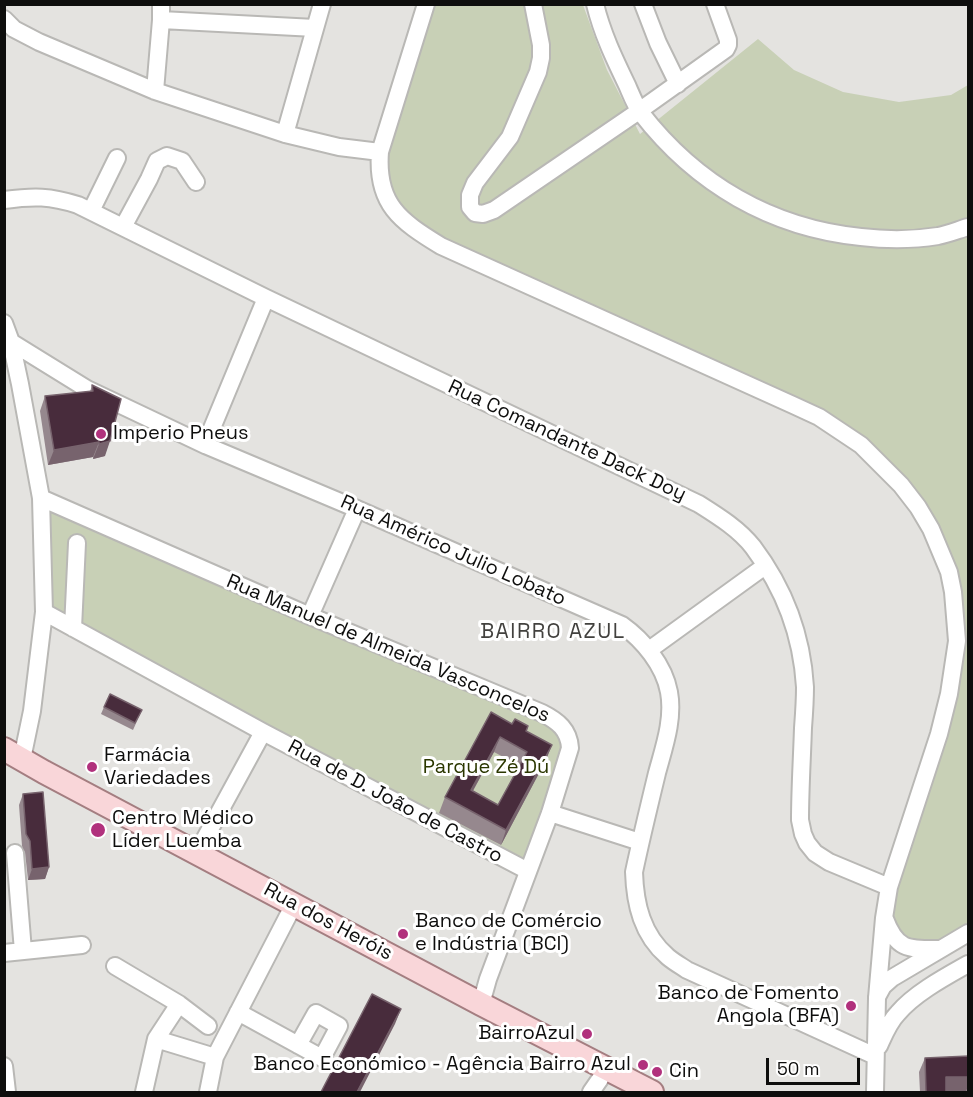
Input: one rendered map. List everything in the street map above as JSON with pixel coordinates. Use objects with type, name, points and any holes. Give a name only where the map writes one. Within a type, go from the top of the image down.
[{"type":"main road","name":"Rua dos Heróis","points":[[10,756],[652,1092]]},
{"type":"main road","name":"Rua dos Heróis","points":[[10,756],[290,912],[524,1036],[596,1085],[627,1092]]},
{"type":"street","points":[[285,134],[322,4]]},
{"type":"street","points":[[426,4],[381,152],[379,166],[380,180],[387,201],[401,217],[441,246],[819,417],[861,445],[901,485],[931,529],[949,572],[957,641],[949,694],[939,734],[889,887],[877,998],[875,1092]]},
{"type":"street","points":[[533,4],[541,45],[538,72],[510,137],[474,183],[470,195],[471,207],[475,213],[483,214],[494,210],[726,49],[728,40],[715,4]]},
{"type":"street","points":[[595,4],[601,28],[639,111],[678,155],[727,192],[761,212],[797,225],[841,235],[887,240],[938,236],[969,227]]},
{"type":"street","points":[[643,4],[658,43],[678,84]]},
{"type":"street","points":[[155,91],[161,12],[315,28]]},
{"type":"street","points":[[4,19],[14,29],[39,42],[155,91],[285,134],[339,147],[381,152]]},
{"type":"street","points":[[123,227],[157,161],[167,156],[182,161],[196,182]]},
{"type":"street","points":[[91,211],[117,158]]},
{"type":"street","name":"Rua Comandante Dack Doy","points":[[4,200],[48,197],[78,205],[266,298],[699,504],[720,517],[752,546],[777,584],[787,604],[799,642],[805,689],[800,820],[807,843],[815,853],[829,862],[889,887]]},
{"type":"street","points":[[205,445],[266,298]]},
{"type":"street","points":[[4,323],[11,342],[20,384],[41,498],[44,612],[32,711],[10,756]]},
{"type":"street","name":"Rua Américo Julio Lobato","points":[[11,342],[97,394],[205,445],[622,625],[637,635],[659,666],[669,691],[671,718],[634,872],[635,894],[642,919],[652,939],[667,956],[687,970],[875,1056]]},
{"type":"street","points":[[20,384],[42,361]]},
{"type":"street","name":"Rua Manuel de Almeida Vasconcelos","points":[[41,498],[555,720],[566,733],[570,741],[570,748],[550,813],[488,979],[481,1004]]},
{"type":"street","points":[[310,616],[357,509]]},
{"type":"street","points":[[73,628],[77,543]]},
{"type":"street","points":[[649,650],[765,566]]},
{"type":"street","name":"Rua de D. João de Castro","points":[[44,612],[263,732],[528,871]]},
{"type":"street","points":[[197,852],[263,732]]},
{"type":"street","points":[[550,813],[640,842]]},
{"type":"street","points":[[15,853],[23,951]]},
{"type":"street","points":[[208,1092],[215,1057],[290,912]]},
{"type":"street","points":[[884,918],[893,936],[901,945],[917,949],[942,949]]},
{"type":"street","points":[[877,998],[883,986],[892,978],[969,933]]},
{"type":"street","points":[[4,953],[82,945]]},
{"type":"street","points":[[922,960],[922,975],[927,980],[936,983]]},
{"type":"street","points":[[875,1056],[897,1013],[936,983],[969,964]]},
{"type":"street","points":[[115,966],[179,1004],[208,1026]]},
{"type":"street","points":[[144,1092],[156,1039],[179,1004]]},
{"type":"street","points":[[238,1012],[298,1045]]},
{"type":"street","points":[[156,1039],[215,1057]]},
{"type":"street","points":[[4,1066],[7,1092]]},
{"type":"green space","points":[[426,5],[583,5],[607,70],[640,134],[758,39],[794,70],[843,92],[899,102],[951,95],[968,85],[968,933],[912,948],[884,918],[957,644],[931,529],[861,445],[415,229],[380,180]]},
{"type":"green space","name":"Parque Zé Dú","points":[[41,498],[566,733],[528,871],[44,612]]},
{"type":"building","points":[[92,385],[121,399],[110,441],[54,450],[45,396],[93,391]]},
{"type":"building","points":[[110,694],[142,710],[135,723],[104,707]]},
{"type":"building","points":[[491,712],[512,724],[515,719],[528,726],[526,731],[552,745],[506,830],[445,797]],"holes":[[[500,737],[527,752],[498,805],[471,790]]]},
{"type":"building","points":[[43,792],[49,867],[32,869],[23,794]]},
{"type":"building","points":[[372,994],[401,1009],[357,1092],[321,1092]]},
{"type":"building","points":[[969,1056],[969,1077],[946,1077],[946,1092],[926,1092],[925,1058]]},
{"type":"place","name":"Imperio Pneus","points":[[101,434]]},
{"type":"place","name":"Farmácia Variedades","points":[[92,767]]},
{"type":"place","name":"Centro Médico Líder Luemba","points":[[98,830]]},
{"type":"place","name":"Banco de Comércio e Indústria (BCI)","points":[[403,934]]},
{"type":"place","name":"Banco de Fomento Angola (BFA)","points":[[851,1006]]},
{"type":"place","name":"BairroAzul","points":[[587,1034]]},
{"type":"place","name":"Banco Económico - Agência Bairro Azul","points":[[643,1065]]},
{"type":"place","name":"Cin","points":[[657,1072]]},
{"type":"district","name":"BAIRRO AZUL","points":[[553,632]]}]
